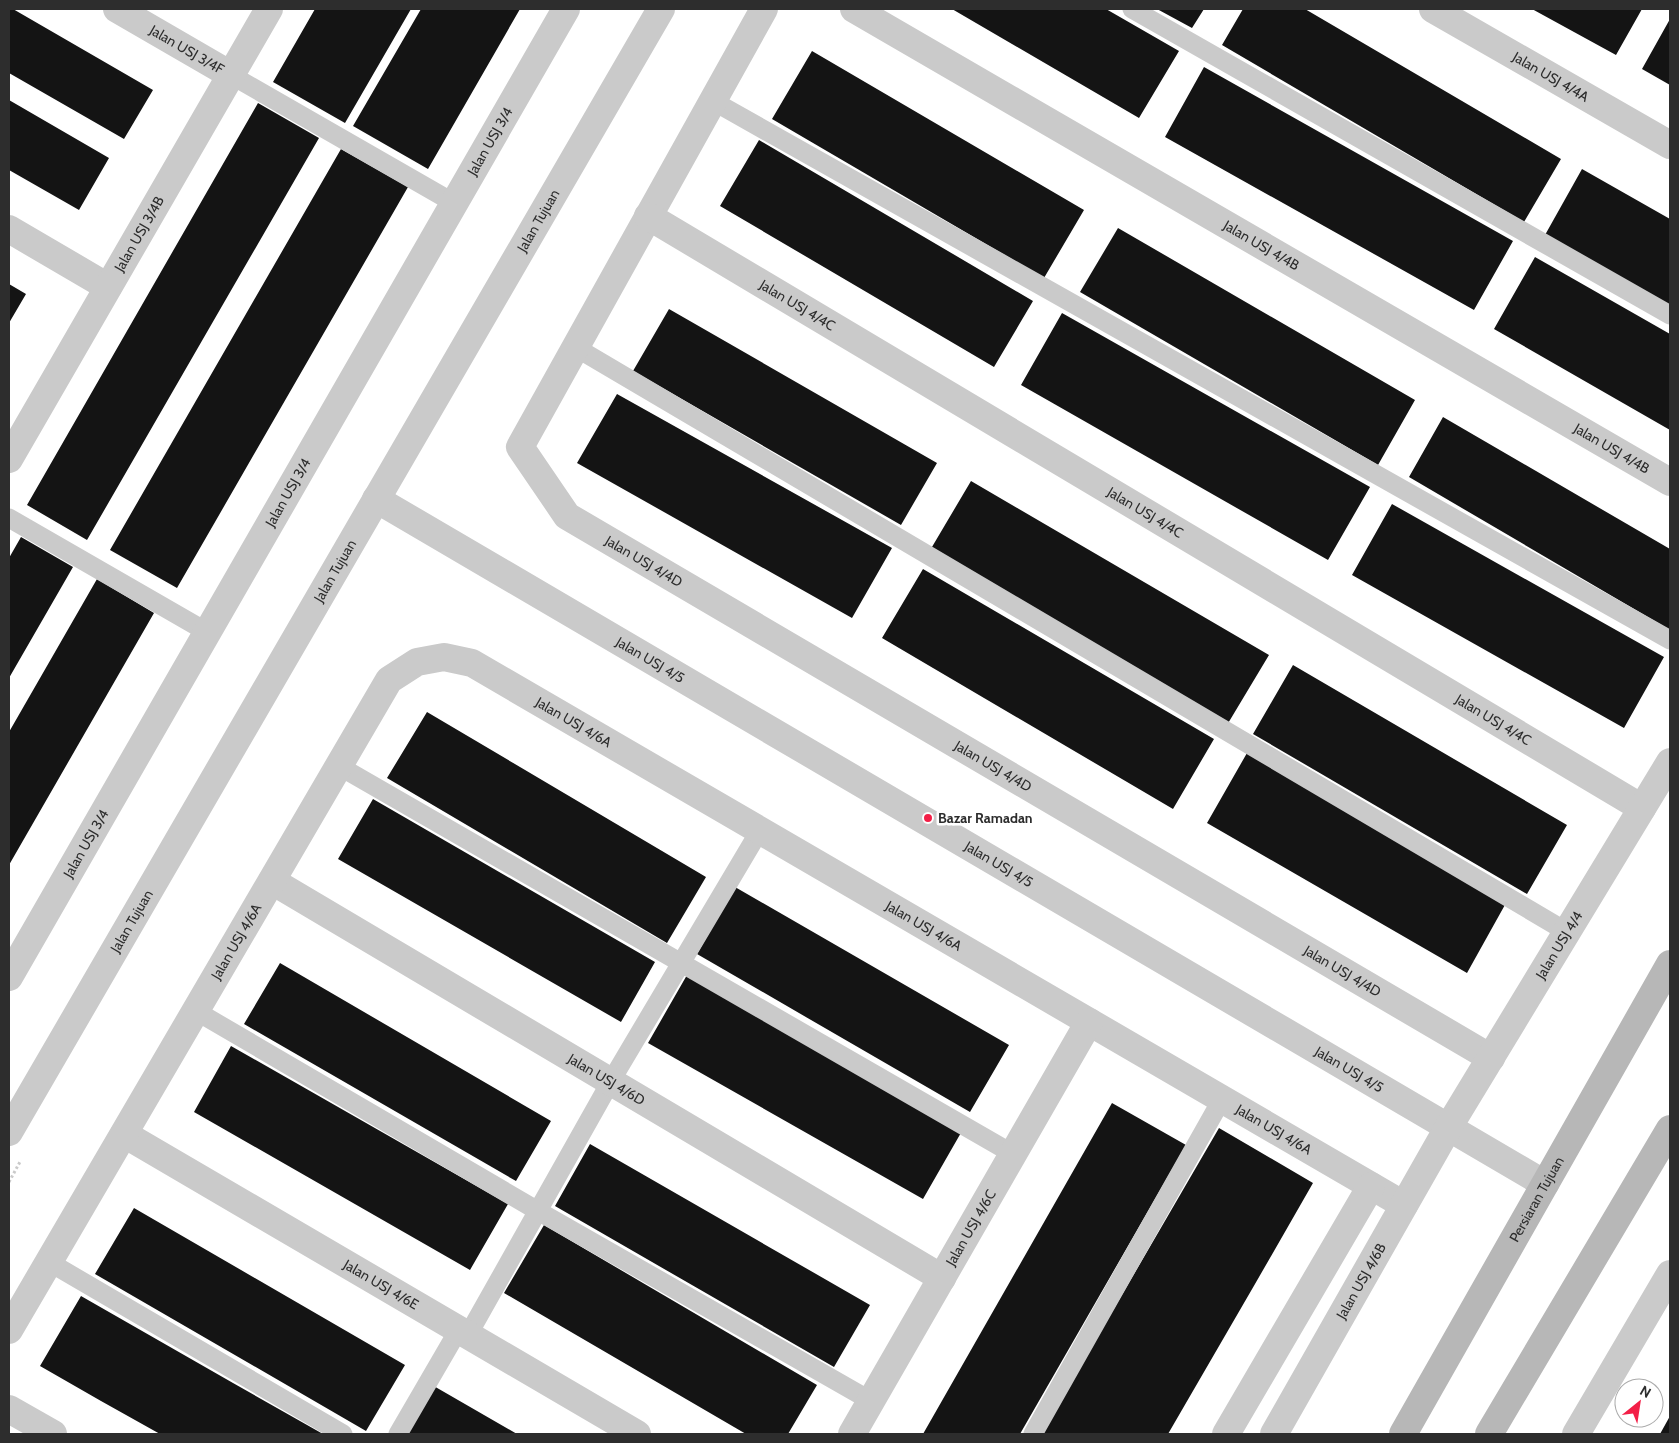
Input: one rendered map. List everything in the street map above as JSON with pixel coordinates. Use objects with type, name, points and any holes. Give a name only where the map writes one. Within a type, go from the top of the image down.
[{"type":"main road","name":"Persiaran Tujuan","points":[[1403,1434],[1670,964]]},
{"type":"main road","points":[[1489,1434],[1670,1129]]},
{"type":"street","name":"Jalan USJ 3/4F","points":[[117,9],[231,75]]},
{"type":"street","name":"Jalan USJ 3/4B","points":[[9,459],[269,9]]},
{"type":"street","name":"Jalan USJ 3/4","points":[[9,977],[566,9]]},
{"type":"street","name":"Jalan Tujuan","points":[[9,1132],[661,9]]},
{"type":"street","points":[[575,347],[764,9]]},
{"type":"street","name":"Jalan USJ 4/4B","points":[[854,9],[1670,482]]},
{"type":"street","name":"Jalan USJ 4/4A","points":[[1433,9],[1670,145]]},
{"type":"street","name":"Jalan USJ 4/4C","points":[[648,216],[1642,808]]},
{"type":"street","points":[[9,229],[108,287]]},
{"type":"street","name":"Jalan USJ 4/4D","points":[[575,347],[520,447],[567,516],[1491,1058]]},
{"type":"street","name":"Jalan USJ 4/5","points":[[376,499],[1545,1184]]},
{"type":"street","name":"Jalan USJ 4/6A","points":[[9,1330],[389,680],[417,662],[444,657],[472,663],[1404,1204]]},
{"type":"street","name":"Jalan USJ 4/4","points":[[1448,1128],[1670,762]]},
{"type":"street","name":"Jalan USJ 4/6D","points":[[272,881],[942,1278]]},
{"type":"street","name":"Jalan USJ 4/6C","points":[[852,1434],[1089,1022]]},
{"type":"street","name":"Jalan USJ 4/6B","points":[[1274,1434],[1448,1128]]},
{"type":"street","name":"Jalan USJ 4/6E","points":[[124,1134],[637,1434]]},
{"type":"street","points":[[1226,1434],[1371,1186]]},
{"type":"street","points":[[1576,1434],[1666,1291]]},
{"type":"street","points":[[9,1409],[53,1434]]},
{"type":"lane","points":[[1132,9],[1670,315]]},
{"type":"lane","points":[[231,75],[454,203]]},
{"type":"lane","points":[[713,101],[1670,640]]},
{"type":"lane","points":[[575,347],[1567,932]]},
{"type":"lane","points":[[9,518],[207,632]]},
{"type":"lane","points":[[340,766],[1013,1154]]},
{"type":"lane","points":[[398,1434],[538,1211],[611,1081],[760,830]]},
{"type":"lane","points":[[196,1011],[538,1211],[871,1401]]},
{"type":"lane","points":[[1033,1434],[1222,1099]]},
{"type":"lane","points":[[49,1262],[343,1434]]},
{"type":"building","points":[[9,9],[13,9],[153,90],[124,139],[9,73]]},
{"type":"building","points":[[315,9],[411,9],[345,123],[273,82]]},
{"type":"building","points":[[421,9],[520,9],[428,169],[353,126]]},
{"type":"building","points":[[952,9],[1106,9],[1179,51],[1139,118]]},
{"type":"building","points":[[1157,9],[1204,9],[1192,28]]},
{"type":"building","points":[[1243,9],[1305,9],[1561,159],[1524,222],[1222,45]]},
{"type":"building","points":[[1532,9],[1642,9],[1616,55]]},
{"type":"building","points":[[1670,19],[1670,85],[1642,69]]},
{"type":"building","points":[[812,51],[1084,210],[1044,278],[772,119]]},
{"type":"building","points":[[1204,67],[1513,241],[1474,310],[1165,137]]},
{"type":"building","points":[[9,100],[109,158],[79,210],[9,170]]},
{"type":"building","points":[[258,103],[319,138],[87,540],[27,505]]},
{"type":"building","points":[[759,140],[1033,301],[994,367],[720,206]]},
{"type":"building","points":[[341,149],[408,187],[177,588],[110,550]]},
{"type":"building","points":[[1582,169],[1670,219],[1670,306],[1545,235]]},
{"type":"building","points":[[1118,228],[1415,400],[1378,465],[1080,292]]},
{"type":"building","points":[[1535,257],[1670,334],[1670,430],[1494,329]]},
{"type":"building","points":[[9,284],[26,294],[9,323]]},
{"type":"building","points":[[669,309],[937,463],[901,525],[633,371]]},
{"type":"building","points":[[1062,313],[1370,487],[1328,560],[1021,385]]},
{"type":"building","points":[[617,394],[892,548],[852,618],[577,463]]},
{"type":"building","points":[[1443,417],[1670,549],[1670,630],[1409,477]]},
{"type":"building","points":[[971,481],[1269,655],[1227,725],[929,552]]},
{"type":"building","points":[[1392,504],[1664,657],[1624,728],[1352,575]]},
{"type":"building","points":[[21,537],[73,567],[9,678],[9,558]]},
{"type":"building","points":[[923,569],[1214,739],[1173,809],[882,638]]},
{"type":"building","points":[[97,579],[154,613],[9,865],[9,732]]},
{"type":"building","points":[[1293,665],[1567,825],[1527,894],[1253,734]]},
{"type":"building","points":[[427,712],[706,877],[667,943],[387,778]]},
{"type":"building","points":[[1247,753],[1506,903],[1467,973],[1207,823]]},
{"type":"building","points":[[373,799],[655,962],[621,1022],[338,859]]},
{"type":"building","points":[[735,887],[1009,1045],[970,1112],[697,954]]},
{"type":"building","points":[[280,963],[551,1121],[516,1181],[244,1024]]},
{"type":"building","points":[[687,975],[962,1131],[923,1199],[648,1043]]},
{"type":"building","points":[[231,1046],[508,1204],[470,1270],[194,1112]]},
{"type":"building","points":[[1112,1103],[1186,1145],[1020,1434],[923,1434]]},
{"type":"building","points":[[1219,1128],[1313,1183],[1168,1434],[1041,1434]]},
{"type":"building","points":[[590,1144],[870,1305],[834,1367],[555,1206]]},
{"type":"building","points":[[134,1208],[405,1365],[366,1431],[95,1274]]},
{"type":"building","points":[[544,1225],[817,1385],[788,1434],[746,1434],[504,1293]]},
{"type":"building","points":[[81,1296],[323,1434],[160,1434],[101,1401],[40,1366]]},
{"type":"building","points":[[432,1385],[517,1434],[403,1434]]},
{"type":"building","points":[[1670,1416],[1670,1434],[1660,1434]]},
{"type":"place","name":"Bazar Ramadan","points":[[928,818]]}]
